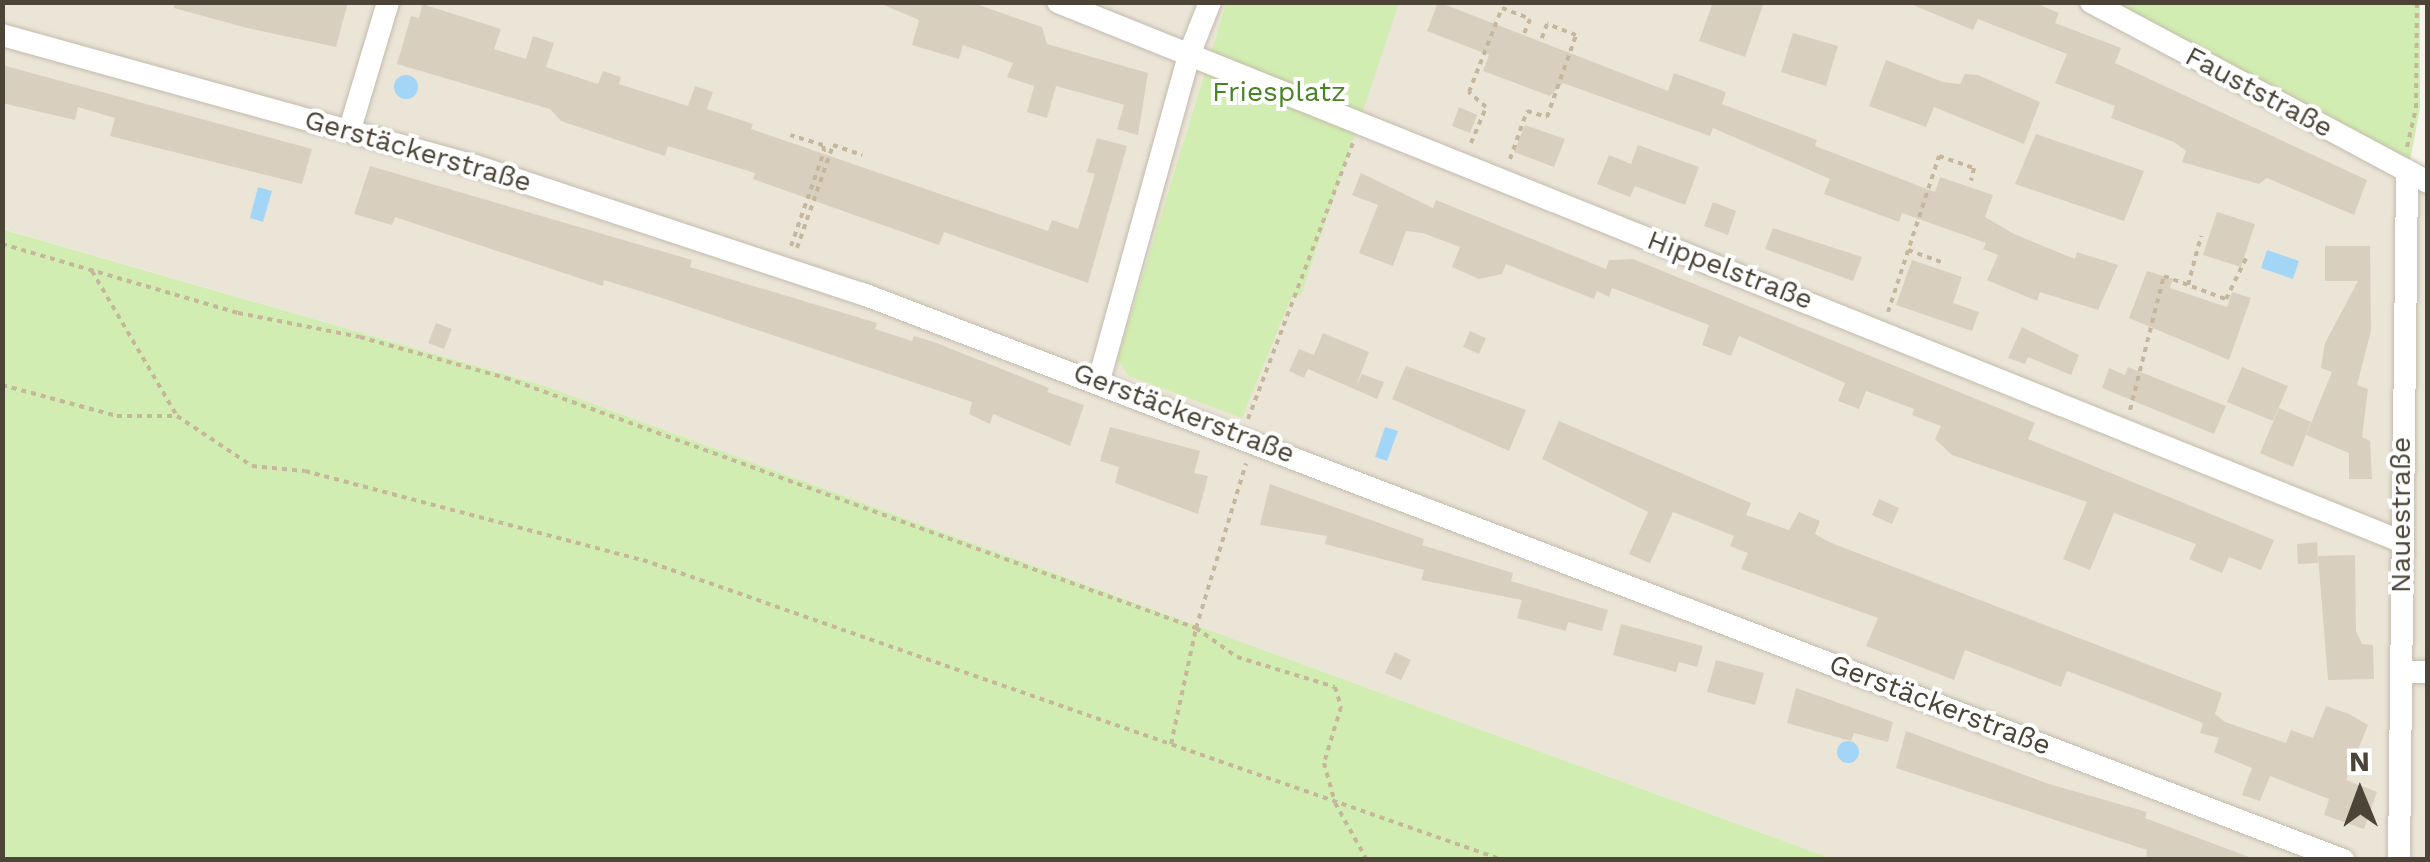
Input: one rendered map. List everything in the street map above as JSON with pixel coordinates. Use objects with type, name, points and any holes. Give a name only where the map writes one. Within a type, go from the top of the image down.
[{"type":"street","points":[[350,129],[388,2]]},
{"type":"street","name":"Hippelstraße","points":[[1058,2],[1882,329],[2400,542]]},
{"type":"street","points":[[1099,380],[1189,55],[1210,2]]},
{"type":"street","name":"Fauststraße","points":[[2090,2],[2417,177]]},
{"type":"street","name":"Gerstäckerstraße","points":[[2,36],[350,129],[786,268],[1099,380],[2343,860]]},
{"type":"street","name":"Nauestraße","points":[[2400,860],[2400,542],[2417,177]]},
{"type":"street","points":[[2402,672],[2428,672]]},
{"type":"path","points":[[2417,2],[2417,177]]},
{"type":"path","points":[[1463,164],[1486,107],[1470,92],[1502,8],[1530,18],[1522,36]]},
{"type":"path","points":[[1502,180],[1526,111],[1547,117],[1576,34],[1546,24],[1540,43]]},
{"type":"path","points":[[1172,744],[1196,628],[1248,437],[1360,123]]},
{"type":"path","points":[[786,268],[824,152],[823,145],[791,135]]},
{"type":"path","points":[[786,268],[833,145],[862,156]]},
{"type":"path","points":[[1882,329],[1939,156],[1974,168],[1970,181]]},
{"type":"path","points":[[2188,285],[2200,236]]},
{"type":"path","points":[[2,244],[506,378],[1196,628],[1238,657],[1335,687],[1341,706],[1324,763],[1335,803],[1368,860]]},
{"type":"path","points":[[1908,250],[1940,262]]},
{"type":"path","points":[[2123,430],[2146,365],[2141,349],[2164,276],[2226,299],[2248,254]]},
{"type":"path","points":[[92,271],[177,416],[252,466],[305,471],[643,560],[1503,860]]},
{"type":"path","points":[[2,385],[116,416],[177,416]]},
{"type":"shaded area","points":[[2,3],[1226,3],[1117,359],[1350,133],[1399,3],[2115,3],[2427,175],[2427,859],[1833,859],[542,385],[3,229]]},
{"type":"green space","name":"Friesplatz","points":[[1226,3],[1399,3],[1301,295],[1291,298],[1242,418],[1129,376],[1117,359]]},
{"type":"green space","points":[[2115,3],[2420,3],[2420,108],[2409,166]]},
{"type":"green space","points":[[2,229],[542,385],[1833,859],[3,859]]},
{"type":"water","points":[[406,75],[418,87],[406,99],[394,87]]},
{"type":"water","points":[[258,187],[272,191],[263,222],[250,218]]},
{"type":"water","points":[[2267,250],[2299,261],[2293,279],[2261,268]]},
{"type":"water","points":[[1385,427],[1398,431],[1387,461],[1375,457]]},
{"type":"water","points":[[1848,741],[1856,744],[1856,760],[1848,763],[1840,760],[1837,752],[1840,744]]},
{"type":"building","points":[[175,2],[348,2],[336,47],[174,8]]},
{"type":"building","points":[[877,2],[970,2],[1042,27],[1047,44],[1148,73],[1138,135],[1117,129],[1124,105],[1132,107],[1056,86],[1047,118],[1027,112],[1034,86],[1007,77],[1013,63],[963,45],[959,59],[912,45],[919,20]]},
{"type":"building","points":[[1438,2],[1668,91],[1674,73],[1726,92],[1722,104],[1817,140],[1815,146],[1935,192],[1940,177],[1993,195],[1985,217],[2014,234],[2075,259],[2077,252],[2118,265],[2098,310],[2040,292],[2037,301],[1987,280],[1998,255],[1983,249],[1986,243],[1902,213],[1899,222],[1824,194],[1830,179],[1713,128],[1710,136],[1563,83],[1550,96],[1483,71],[1489,55],[1427,31]]},
{"type":"building","points":[[1713,2],[1764,2],[1745,57],[1699,41]]},
{"type":"building","points":[[1906,2],[2033,2],[2059,13],[2055,23],[2121,48],[2115,63],[2367,180],[2354,215],[2267,178],[2259,184],[2182,162],[2186,151],[2174,142],[2111,118],[2115,106],[2055,83],[2067,54],[1978,19],[1973,30]]},
{"type":"building","points":[[422,4],[501,29],[494,49],[526,59],[533,36],[554,43],[546,67],[598,84],[603,71],[621,77],[619,84],[688,106],[695,86],[713,92],[707,109],[753,124],[751,129],[1048,231],[1052,220],[1078,229],[1095,174],[1087,172],[1097,138],[1127,146],[1088,283],[944,232],[939,245],[753,179],[755,173],[668,146],[665,156],[561,121],[550,109],[397,64],[411,16],[419,18]]},
{"type":"building","points":[[1793,33],[1838,46],[1826,86],[1781,72]]},
{"type":"building","points":[[1886,60],[1943,82],[1960,84],[1965,74],[1978,75],[2040,102],[2024,144],[1934,107],[1926,127],[1869,106]]},
{"type":"building","points":[[2,65],[312,149],[302,184],[110,136],[115,118],[78,107],[75,120],[2,103]]},
{"type":"building","points":[[1459,107],[1477,115],[1470,133],[1452,126]]},
{"type":"building","points":[[1525,125],[1565,139],[1554,167],[1514,152]]},
{"type":"building","points":[[2036,134],[2144,171],[2124,221],[2015,184]]},
{"type":"building","points":[[1638,145],[1699,167],[1685,205],[1635,186],[1630,197],[1597,184],[1609,155],[1631,164]]},
{"type":"building","points":[[370,166],[692,260],[690,267],[877,323],[875,329],[912,341],[914,336],[934,342],[1049,388],[1047,392],[1084,405],[1070,446],[993,414],[990,424],[969,414],[972,402],[659,297],[604,280],[603,286],[395,217],[392,225],[354,214]]},
{"type":"building","points":[[1361,173],[1433,208],[1436,200],[1606,269],[1609,260],[1633,259],[2035,423],[2028,439],[2274,540],[2261,570],[2229,557],[2222,573],[2189,559],[2196,544],[2114,513],[2090,570],[2063,559],[2087,502],[1952,455],[1935,439],[1941,426],[1912,415],[1914,409],[1866,391],[1859,409],[1838,401],[1845,383],[1739,336],[1731,356],[1702,345],[1709,325],[1612,288],[1609,297],[1597,291],[1594,299],[1506,264],[1502,274],[1479,279],[1452,267],[1460,247],[1423,233],[1406,231],[1393,266],[1359,253],[1378,205],[1352,195]]},
{"type":"building","points":[[1713,202],[1736,211],[1728,235],[1704,226]]},
{"type":"building","points":[[2217,212],[2255,224],[2241,267],[2203,255]]},
{"type":"building","points":[[1773,228],[1862,257],[1853,281],[1765,249]]},
{"type":"building","points":[[2325,246],[2370,246],[2371,331],[2357,385],[2368,389],[2362,437],[2370,441],[2372,479],[2349,479],[2349,453],[2306,435],[2332,372],[2321,368],[2325,343],[2358,281],[2325,281]]},
{"type":"building","points":[[1912,260],[1962,277],[1953,303],[1979,312],[1972,331],[1896,305]]},
{"type":"building","points":[[2147,271],[2173,279],[2170,288],[2227,307],[2232,292],[2251,298],[2229,360],[2129,318]]},
{"type":"building","points":[[436,323],[452,329],[444,349],[428,343]]},
{"type":"building","points":[[2022,327],[2079,355],[2071,375],[2028,357],[2025,364],[2008,358]]},
{"type":"building","points":[[1470,331],[1486,338],[1479,354],[1463,347]]},
{"type":"building","points":[[1323,333],[1369,352],[1356,386],[1362,374],[1384,382],[1377,399],[1308,369],[1304,378],[1289,371],[1299,349],[1314,355]]},
{"type":"building","points":[[1406,366],[1526,410],[1509,451],[1392,399]]},
{"type":"building","points":[[2128,367],[2226,406],[2214,434],[2102,388],[2109,368],[2125,375]]},
{"type":"building","points":[[2242,367],[2288,386],[2273,421],[2227,402]]},
{"type":"building","points":[[2279,408],[2311,422],[2293,467],[2260,453]]},
{"type":"building","points":[[1559,421],[1751,503],[1746,515],[1789,530],[1799,512],[1820,521],[1815,534],[1829,542],[2222,693],[2215,714],[2225,722],[2286,743],[2291,730],[2313,738],[2326,706],[2349,714],[2368,725],[2346,780],[2377,792],[2364,829],[2324,815],[2329,799],[2270,776],[2260,801],[2242,795],[2252,768],[2214,752],[2219,738],[2200,733],[2203,723],[2067,671],[2061,687],[1965,650],[1954,680],[1866,646],[1878,618],[1741,569],[1748,553],[1730,546],[1734,536],[1673,512],[1650,563],[1629,554],[1648,512],[1542,459]]},
{"type":"building","points":[[1110,427],[1200,451],[1194,473],[1208,476],[1198,514],[1115,483],[1119,467],[1100,461]]},
{"type":"building","points":[[1270,484],[1424,539],[1422,545],[1513,573],[1511,581],[1608,610],[1602,631],[1568,622],[1566,631],[1517,618],[1522,600],[1421,580],[1424,570],[1325,544],[1327,536],[1260,525]]},
{"type":"building","points":[[1879,499],[1899,508],[1892,524],[1872,515]]},
{"type":"building","points":[[2317,542],[2318,563],[2298,564],[2297,544]]},
{"type":"building","points":[[2355,555],[2356,631],[2362,644],[2373,645],[2374,679],[2328,680],[2318,556]]},
{"type":"building","points":[[1621,624],[1703,646],[1697,667],[1679,662],[1676,672],[1613,655]]},
{"type":"building","points":[[1395,652],[1411,660],[1401,680],[1385,673]]},
{"type":"building","points":[[1716,660],[1764,673],[1755,705],[1707,692]]},
{"type":"building","points":[[1796,688],[1893,722],[1888,742],[1854,733],[1851,741],[1787,723]]},
{"type":"building","points":[[1906,731],[2049,784],[2147,812],[2145,818],[2257,860],[2146,860],[2147,850],[1896,768]]}]
